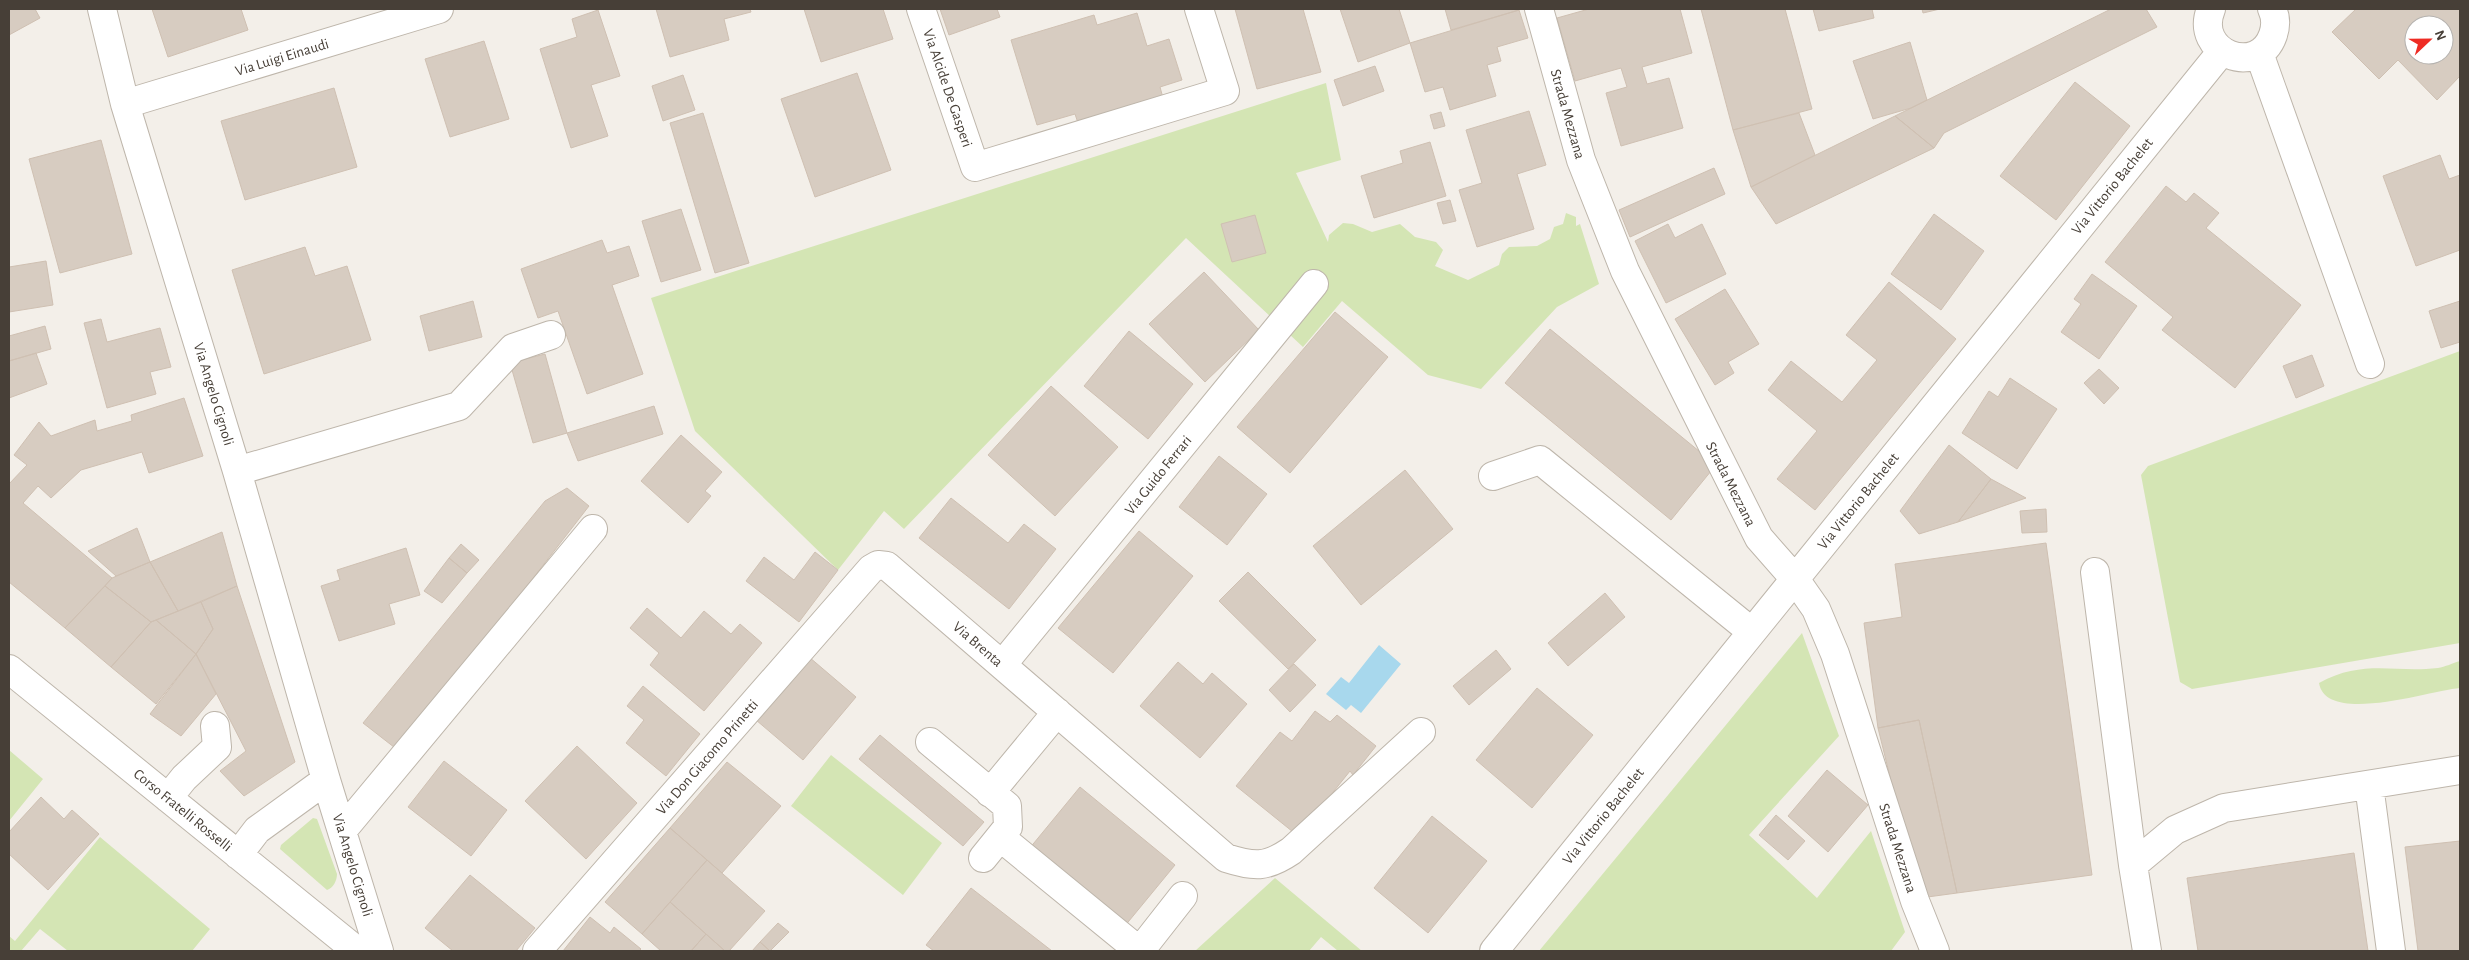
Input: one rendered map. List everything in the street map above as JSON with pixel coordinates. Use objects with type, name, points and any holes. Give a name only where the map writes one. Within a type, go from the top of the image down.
[{"type":"street","name":"Via Angelo Cignoli","points":[[102,9],[125,104],[237,471],[326,780],[380,951]]},
{"type":"street","name":"Via Luigi Einaudi","points":[[125,104],[439,9]]},
{"type":"street","name":"Via Alcide De Gasperi","points":[[921,9],[975,167],[1225,91],[1199,9]]},
{"type":"street","name":"Strada Mezzana","points":[[1539,9],[1580,160],[1626,272],[1755,530],[1795,579],[1816,609],[1835,654],[1930,948]]},
{"type":"street","points":[[2209,11],[2207,29],[2212,42],[2222,51],[2234,57],[2249,57],[2258,52],[2271,40],[2275,27],[2274,10]]},
{"type":"street","name":"Via Vittorio Bachelet","points":[[1494,951],[2222,51]]},
{"type":"street","points":[[2258,52],[2370,364]]},
{"type":"street","name":"Via Guido Ferrari","points":[[1002,665],[1314,284]]},
{"type":"street","points":[[237,471],[459,406],[513,348],[551,335]]},
{"type":"street","points":[[1493,476],[1540,460],[1752,632]]},
{"type":"street","points":[[342,831],[593,529]]},
{"type":"street","name":"Via Brenta","points":[[878,565],[887,566],[1226,858],[1248,865],[1274,863],[1291,852],[1421,732]]},
{"type":"street","name":"Via Don Giacomo Prinetti","points":[[537,951],[871,568],[878,565]]},
{"type":"street","points":[[2095,572],[2133,865],[2147,951]]},
{"type":"street","name":"Corso Fratelli Rosselli","points":[[10,673],[357,951]]},
{"type":"street","points":[[990,793],[1066,720]]},
{"type":"street","points":[[168,798],[184,778],[217,747],[215,726]]},
{"type":"street","points":[[930,742],[1007,806],[1008,828],[983,858]]},
{"type":"street","points":[[2133,865],[2175,830],[2224,808],[2460,770]]},
{"type":"street","points":[[238,855],[256,830],[326,780]]},
{"type":"street","points":[[2369,784],[2391,951]]},
{"type":"street","points":[[1000,837],[1137,949],[1143,946],[1182,896]]},
{"type":"green space","points":[[1326,83],[1341,160],[1296,173],[1328,242],[1329,235],[1343,223],[1353,224],[1372,232],[1400,224],[1415,237],[1436,242],[1443,250],[1435,266],[1468,280],[1499,265],[1502,254],[1509,247],[1537,246],[1550,239],[1554,227],[1563,224],[1566,213],[1576,217],[1576,226],[1580,224],[1599,284],[1557,307],[1481,389],[1428,375],[1342,301],[1303,347],[1186,238],[904,529],[884,511],[838,570],[695,431],[651,298]]},
{"type":"green space","points":[[2460,351],[2460,643],[2192,689],[2180,682],[2141,475],[2148,466]]},
{"type":"green space","points":[[1802,633],[1839,736],[1749,835],[1817,898],[1871,831],[1905,932],[1891,951],[1539,951]]},
{"type":"green space","points":[[2460,661],[2460,688],[2405,699],[2359,704],[2340,702],[2326,696],[2319,683],[2350,671],[2378,668],[2438,668]]},
{"type":"green space","points":[[9,750],[43,779],[9,821]]},
{"type":"green space","points":[[831,755],[942,843],[903,895],[791,806]]},
{"type":"green space","points":[[313,818],[317,819],[337,874],[334,884],[327,890],[280,849],[281,845]]},
{"type":"green space","points":[[100,837],[210,929],[192,951],[68,951],[40,929],[21,951],[9,951],[9,936],[15,941]]},
{"type":"green space","points":[[1275,878],[1362,951],[1338,951],[1321,937],[1309,951],[1195,951]]},
{"type":"water","points":[[1379,645],[1401,664],[1361,713],[1351,705],[1346,710],[1326,694],[1341,677],[1349,683]]},
{"type":"building","points":[[9,9],[35,9],[40,18],[9,35]]},
{"type":"building","points":[[152,9],[241,9],[248,30],[168,57]]},
{"type":"building","points":[[656,9],[750,9],[751,12],[724,19],[729,40],[670,57]]},
{"type":"building","points":[[804,9],[883,9],[893,39],[821,62]]},
{"type":"building","points":[[940,9],[997,9],[1000,17],[949,35]]},
{"type":"building","points":[[1235,9],[1303,9],[1321,72],[1257,89]]},
{"type":"building","points":[[1340,9],[1399,9],[1410,43],[1358,62]]},
{"type":"building","points":[[1445,9],[1519,9],[1519,10],[1451,30]]},
{"type":"building","points":[[1589,9],[1680,9],[1692,53],[1642,67],[1647,84],[1669,78],[1683,128],[1621,146],[1606,93],[1627,87],[1621,68],[1575,81],[1557,18]]},
{"type":"building","points":[[1701,9],[1785,9],[1812,109],[1733,130]]},
{"type":"building","points":[[1813,9],[1872,9],[1874,18],[1819,31]]},
{"type":"building","points":[[1922,9],[1940,9],[1923,13]]},
{"type":"building","points":[[2111,9],[2146,9],[2157,27],[1944,133],[1934,148],[1895,116]]},
{"type":"building","points":[[2356,9],[2460,9],[2460,76],[2437,100],[2398,60],[2379,79],[2332,32]]},
{"type":"building","points":[[598,10],[620,76],[591,85],[608,136],[571,148],[540,49],[577,37],[572,19]]},
{"type":"building","points":[[1519,10],[1528,38],[1497,47],[1501,61],[1487,65],[1496,96],[1450,110],[1443,87],[1425,92],[1410,43]]},
{"type":"building","points":[[1137,13],[1147,46],[1169,39],[1182,80],[1160,87],[1163,98],[1078,123],[1075,114],[1037,125],[1011,40],[1094,15],[1097,25]]},
{"type":"building","points":[[484,41],[509,119],[450,137],[425,59]]},
{"type":"building","points":[[1910,42],[1927,100],[1911,108],[1873,119],[1853,61]]},
{"type":"building","points":[[1375,66],[1384,91],[1343,106],[1334,80]]},
{"type":"building","points":[[857,73],[891,170],[815,197],[781,99]]},
{"type":"building","points":[[683,75],[695,110],[663,121],[652,86]]},
{"type":"building","points":[[2075,82],[2130,126],[2056,220],[2000,176]]},
{"type":"building","points":[[334,88],[357,167],[245,200],[221,121]]},
{"type":"building","points":[[1529,111],[1546,165],[1517,174],[1534,229],[1477,247],[1459,190],[1482,183],[1466,130]]},
{"type":"building","points":[[1441,112],[1445,126],[1434,129],[1430,115]]},
{"type":"building","points":[[703,113],[749,263],[715,273],[670,123]]},
{"type":"building","points":[[1799,113],[1815,155],[1751,187],[1733,130]]},
{"type":"building","points":[[1895,116],[1934,148],[1776,224],[1751,187]]},
{"type":"building","points":[[101,140],[132,254],[60,273],[29,159]]},
{"type":"building","points":[[1430,142],[1446,196],[1374,218],[1361,176],[1403,163],[1400,151]]},
{"type":"building","points":[[2440,155],[2449,179],[2460,175],[2460,250],[2416,266],[2383,176]]},
{"type":"building","points":[[1714,168],[1725,194],[1630,237],[1619,210]]},
{"type":"building","points":[[2166,186],[2186,202],[2194,193],[2219,213],[2206,228],[2301,305],[2235,388],[2162,330],[2173,317],[2105,262]]},
{"type":"building","points":[[1450,200],[1456,221],[1443,224],[1437,203]]},
{"type":"building","points":[[681,209],[701,270],[661,282],[642,221]]},
{"type":"building","points":[[1934,214],[1984,251],[1941,310],[1891,274]]},
{"type":"building","points":[[1255,215],[1266,253],[1232,262],[1221,224]]},
{"type":"building","points":[[1668,224],[1675,238],[1702,224],[1726,274],[1666,303],[1635,241]]},
{"type":"building","points":[[602,240],[607,253],[629,246],[639,276],[612,285],[643,374],[587,394],[558,311],[538,318],[521,269]]},
{"type":"building","points":[[305,247],[315,276],[347,266],[371,340],[264,374],[232,270]]},
{"type":"building","points":[[46,261],[53,305],[9,312],[9,267]]},
{"type":"building","points":[[1204,272],[1259,330],[1205,382],[1149,324]]},
{"type":"building","points":[[2092,274],[2137,306],[2099,359],[2061,332],[2081,304],[2074,299]]},
{"type":"building","points":[[1889,282],[1956,339],[1815,510],[1777,479],[1817,431],[1768,390],[1791,361],[1842,402],[1877,360],[1846,335]]},
{"type":"building","points":[[1725,289],[1759,344],[1728,362],[1734,373],[1715,385],[1675,319]]},
{"type":"building","points":[[473,301],[482,337],[429,351],[420,316]]},
{"type":"building","points":[[2460,301],[2460,342],[2441,348],[2429,311]]},
{"type":"building","points":[[1335,312],[1388,357],[1290,473],[1237,427]]},
{"type":"building","points":[[101,319],[107,342],[160,328],[171,367],[150,372],[156,394],[107,408],[84,323]]},
{"type":"building","points":[[45,326],[51,349],[9,361],[9,336]]},
{"type":"building","points":[[1550,329],[1716,465],[1671,520],[1505,383]]},
{"type":"building","points":[[1129,331],[1193,384],[1148,439],[1084,386]]},
{"type":"building","points":[[36,353],[47,384],[9,398],[9,361]]},
{"type":"building","points":[[545,354],[567,433],[533,443],[510,363]]},
{"type":"building","points":[[2312,355],[2324,386],[2296,398],[2283,366]]},
{"type":"building","points":[[2099,369],[2119,388],[2104,404],[2084,383]]},
{"type":"building","points":[[2010,378],[2057,409],[2017,469],[1962,433],[1989,391],[1998,397]]},
{"type":"building","points":[[1051,386],[1118,447],[1055,516],[988,455]]},
{"type":"building","points":[[184,398],[203,456],[149,473],[142,452],[81,470],[51,498],[38,486],[23,503],[112,578],[65,628],[9,582],[9,484],[27,465],[14,455],[39,422],[51,436],[95,420],[97,431],[132,421],[131,415]]},
{"type":"building","points":[[654,406],[663,434],[578,461],[567,433]]},
{"type":"building","points":[[681,435],[722,472],[705,491],[711,496],[688,523],[641,481]]},
{"type":"building","points":[[1949,445],[1991,479],[1958,522],[1919,534],[1900,511]]},
{"type":"building","points":[[1219,456],[1267,494],[1227,545],[1179,507]]},
{"type":"building","points":[[1405,470],[1453,529],[1361,605],[1313,546]]},
{"type":"building","points":[[1991,479],[2026,498],[1958,522]]},
{"type":"building","points":[[567,488],[589,506],[399,751],[363,723],[545,501]]},
{"type":"building","points":[[951,498],[1008,543],[1024,524],[1056,549],[1009,609],[919,538]]},
{"type":"building","points":[[2046,509],[2047,532],[2022,533],[2020,511]]},
{"type":"building","points":[[137,528],[150,562],[116,576],[88,551]]},
{"type":"building","points":[[1139,531],[1193,576],[1113,673],[1058,628]]},
{"type":"building","points":[[222,532],[237,586],[178,611],[150,562]]},
{"type":"building","points":[[2046,543],[2092,875],[1957,893],[1919,720],[1878,728],[1864,623],[1902,617],[1895,564]]},
{"type":"building","points":[[461,544],[479,560],[467,573],[449,558]]},
{"type":"building","points":[[406,548],[420,595],[389,604],[395,624],[339,641],[321,586],[340,580],[337,570]]},
{"type":"building","points":[[815,552],[838,570],[799,622],[746,581],[764,557],[794,580]]},
{"type":"building","points":[[449,558],[467,573],[442,603],[424,591]]},
{"type":"building","points":[[150,562],[178,611],[151,622],[105,586],[112,578]]},
{"type":"building","points":[[1248,572],[1316,640],[1288,669],[1219,601]]},
{"type":"building","points":[[105,586],[151,622],[111,667],[65,628]]},
{"type":"building","points":[[237,586],[295,762],[244,796],[220,771],[246,751],[196,654],[213,629],[201,602]]},
{"type":"building","points":[[1605,593],[1625,617],[1568,666],[1548,643]]},
{"type":"building","points":[[201,602],[213,629],[196,654],[156,620]]},
{"type":"building","points":[[647,608],[681,638],[704,611],[731,634],[740,624],[762,643],[704,711],[650,665],[659,653],[630,628]]},
{"type":"building","points":[[156,620],[196,654],[156,704],[111,667],[151,622]]},
{"type":"building","points":[[1496,650],[1511,669],[1469,705],[1453,686]]},
{"type":"building","points":[[196,654],[216,694],[181,736],[150,714]]},
{"type":"building","points":[[809,657],[856,697],[803,760],[756,720]]},
{"type":"building","points":[[1178,662],[1203,684],[1212,673],[1247,704],[1200,758],[1140,706]]},
{"type":"building","points":[[1294,664],[1316,685],[1290,712],[1269,690]]},
{"type":"building","points":[[643,686],[700,734],[666,776],[626,743],[644,720],[627,706]]},
{"type":"building","points":[[1537,688],[1593,735],[1532,808],[1476,760]]},
{"type":"building","points":[[1315,711],[1330,722],[1337,715],[1376,746],[1353,775],[1350,771],[1298,836],[1236,786],[1280,732],[1292,741]]},
{"type":"building","points":[[1919,720],[1957,893],[1920,898],[1878,728]]},
{"type":"building","points":[[880,735],[984,822],[963,846],[859,759]]},
{"type":"building","points":[[577,746],[637,803],[586,859],[525,801]]},
{"type":"building","points":[[444,761],[507,810],[471,856],[408,807]]},
{"type":"building","points":[[727,762],[781,806],[722,873],[670,828]]},
{"type":"building","points":[[1827,770],[1868,805],[1828,852],[1788,816]]},
{"type":"building","points":[[1080,787],[1175,865],[1124,927],[1029,849]]},
{"type":"building","points":[[41,797],[64,819],[72,810],[99,834],[48,890],[9,854],[9,832]]},
{"type":"building","points":[[1776,815],[1805,841],[1788,860],[1759,835]]},
{"type":"building","points":[[1432,816],[1487,861],[1428,933],[1374,888]]},
{"type":"building","points":[[670,828],[707,860],[642,934],[605,902]]},
{"type":"building","points":[[2460,841],[2460,951],[2418,951],[2405,847]]},
{"type":"building","points":[[2354,853],[2368,951],[2198,951],[2187,878]]},
{"type":"building","points":[[707,860],[765,911],[729,951],[725,951],[670,902]]},
{"type":"building","points":[[470,875],[535,928],[516,951],[453,951],[425,928]]},
{"type":"building","points":[[971,888],[1052,951],[934,951],[926,945]]},
{"type":"building","points":[[670,902],[706,934],[691,951],[661,951],[642,934]]},
{"type":"building","points":[[590,917],[610,933],[614,927],[641,949],[639,951],[563,951]]},
{"type":"building","points":[[778,923],[789,932],[770,951],[760,942]]},
{"type":"building","points":[[706,934],[725,951],[691,951]]},
{"type":"building","points":[[760,942],[770,951],[752,951]]}]
